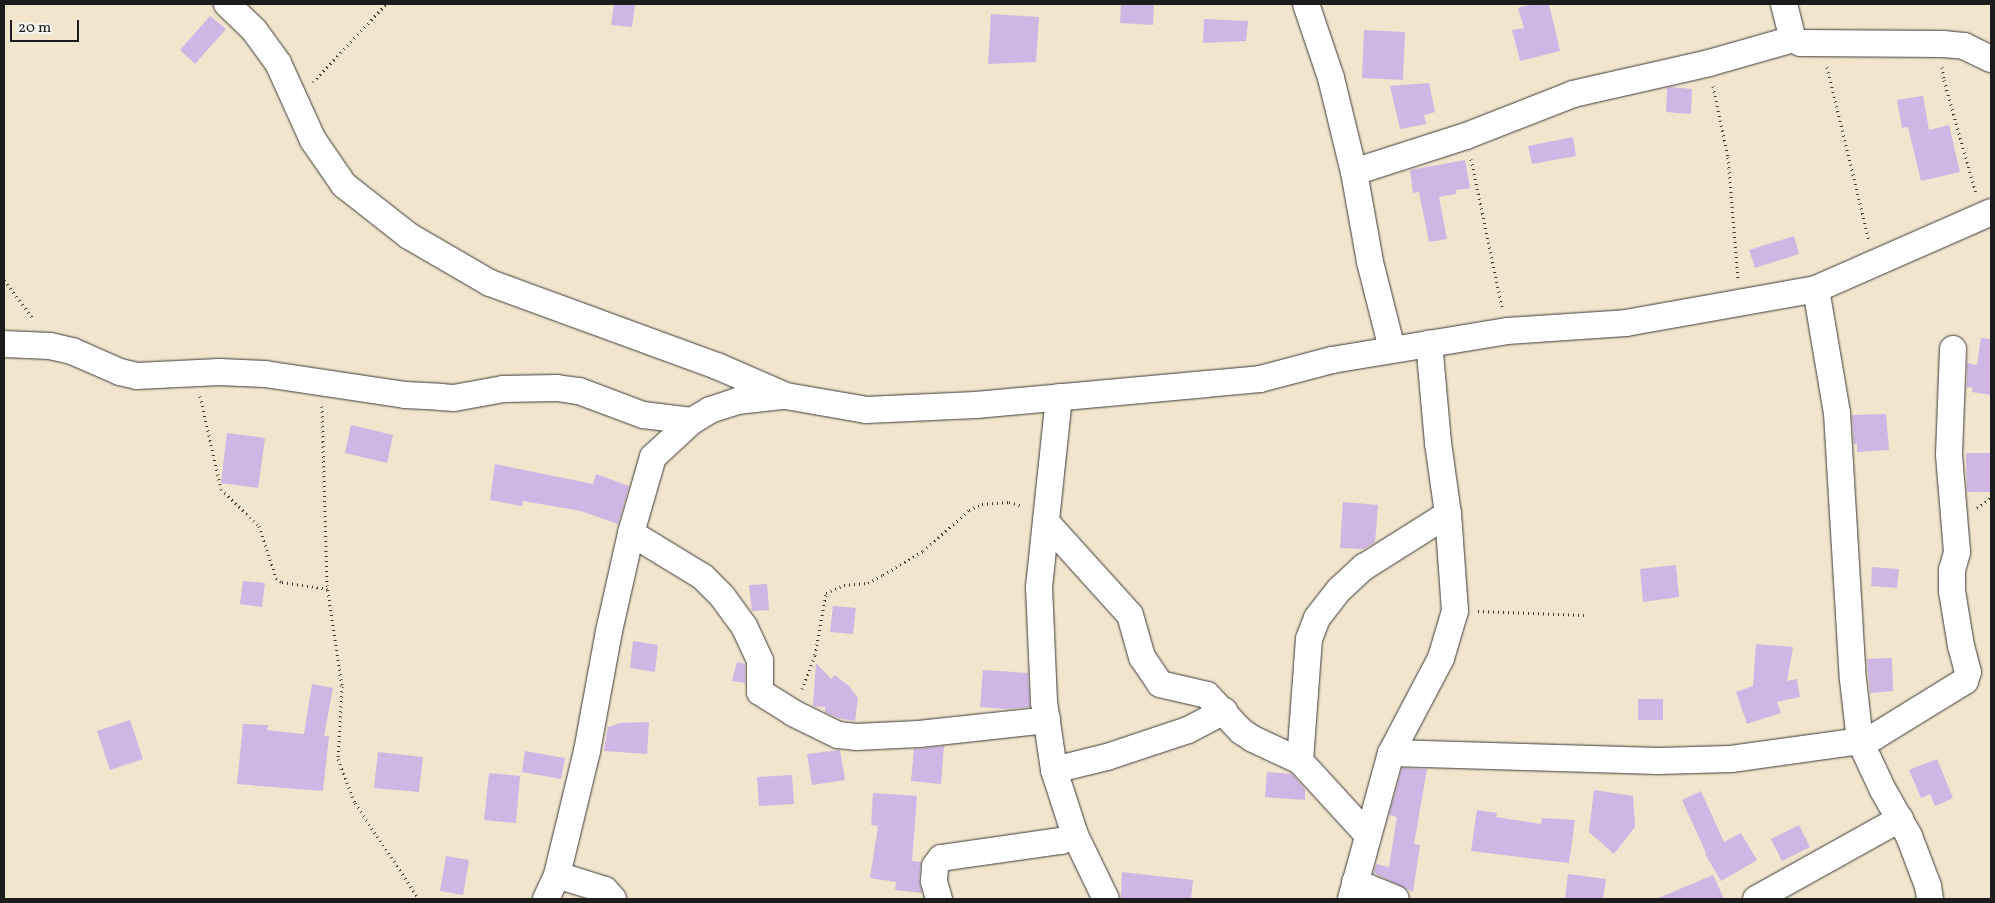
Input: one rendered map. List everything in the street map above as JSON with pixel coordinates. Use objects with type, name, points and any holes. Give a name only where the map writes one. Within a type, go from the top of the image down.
[{"type":"street","points":[[227,4],[254,30],[278,63],[313,140],[344,185],[409,236],[490,283],[718,366],[786,396],[866,410],[1058,397],[1260,379],[1332,360],[1507,331],[1626,323],[1816,289],[1987,214]]},
{"type":"street","points":[[1306,4],[1331,78],[1354,172],[1370,262],[1392,349]]},
{"type":"street","points":[[1784,4],[1793,39]]},
{"type":"street","points":[[1354,172],[1466,136],[1572,94],[1709,63],[1793,39],[1801,43],[1822,44],[1943,44],[1964,46],[1991,59]]},
{"type":"street","points":[[1816,289],[1837,413],[1853,679],[1860,741],[1883,790],[1900,819],[1924,895]]},
{"type":"street","points":[[1396,899],[1353,891],[1367,834],[1391,753],[1441,658],[1455,610],[1448,514],[1438,444],[1429,343]]},
{"type":"street","points":[[4,344],[50,346],[72,351],[112,369],[137,376],[248,373],[406,394],[454,398],[503,389],[557,388],[579,391],[643,415],[692,420]]},
{"type":"street","points":[[1391,753],[1658,761],[1731,759],[1860,741],[1889,729],[1965,681],[1968,675],[1952,591],[1952,570],[1957,552],[1949,454],[1953,349]]},
{"type":"street","points":[[546,899],[557,875],[587,751],[608,631],[631,533],[653,457],[692,420],[710,410],[737,401],[786,396]]},
{"type":"street","points":[[1058,397],[1039,588],[1047,720],[1054,770],[1075,835],[1106,899]]},
{"type":"street","points":[[1300,761],[1309,639],[1317,618],[1340,589],[1364,567],[1448,514]]},
{"type":"street","points":[[1046,522],[1130,615],[1142,656],[1156,679],[1165,686],[1188,689],[1207,695],[1241,731],[1253,739],[1300,761],[1367,834]]},
{"type":"street","points":[[631,533],[703,577],[722,596],[744,626],[760,660],[760,692],[793,713],[838,734],[856,737],[919,734],[1047,720]]},
{"type":"street","points":[[1054,770],[1107,758],[1179,733],[1224,711]]},
{"type":"street","points":[[1756,899],[1900,819]]},
{"type":"street","points":[[940,899],[934,881],[935,866],[941,858],[1062,841],[1075,835]]},
{"type":"street","points":[[557,875],[605,890],[613,899]]},
{"type":"path","points":[[295,100],[386,4]]},
{"type":"path","points":[[1822,44],[1874,263]]},
{"type":"path","points":[[1943,44],[1944,80],[1987,214]]},
{"type":"path","points":[[1709,63],[1728,157],[1740,303]]},
{"type":"path","points":[[1466,136],[1507,331]]},
{"type":"path","points":[[4,280],[31,316],[50,346]]},
{"type":"path","points":[[195,374],[220,489],[259,526],[278,580],[328,589]]},
{"type":"path","points":[[321,383],[328,589],[342,679],[338,759],[355,803],[419,899]]},
{"type":"path","points":[[793,713],[815,655],[826,593],[844,585],[868,583],[883,575],[923,551],[969,510],[982,504],[1009,502],[1026,507],[1046,522]]},
{"type":"path","points":[[1455,610],[1584,615]]},
{"type":"building","points":[[614,4],[635,4],[632,27],[611,25]]},
{"type":"building","points":[[1121,4],[1154,4],[1153,25],[1120,23]]},
{"type":"building","points":[[1533,4],[1549,4],[1560,51],[1520,61],[1512,30],[1524,28],[1518,8]]},
{"type":"building","points":[[991,14],[1039,17],[1036,62],[988,64]]},
{"type":"building","points":[[210,16],[226,29],[195,64],[180,50]]},
{"type":"building","points":[[1204,19],[1248,21],[1246,41],[1203,43]]},
{"type":"building","points":[[1364,30],[1405,32],[1403,80],[1362,78]]},
{"type":"building","points":[[1429,83],[1435,112],[1424,115],[1426,124],[1400,129],[1390,86]]},
{"type":"building","points":[[1667,88],[1692,89],[1691,114],[1666,112]]},
{"type":"building","points":[[1923,96],[1929,130],[1949,125],[1960,172],[1921,181],[1908,127],[1902,128],[1897,100]]},
{"type":"building","points":[[1573,137],[1576,156],[1532,164],[1528,146]]},
{"type":"building","points":[[1465,160],[1470,188],[1456,190],[1456,194],[1439,197],[1447,239],[1429,242],[1419,192],[1413,193],[1410,170]]},
{"type":"building","points":[[1794,236],[1799,254],[1755,268],[1749,250]]},
{"type":"building","points":[[1981,338],[1991,339],[1991,395],[1972,392],[1973,388],[1967,387],[1967,363],[1977,365]]},
{"type":"building","points":[[1886,414],[1889,450],[1857,452],[1857,444],[1854,444],[1852,415]]},
{"type":"building","points":[[351,425],[393,435],[387,463],[345,453]]},
{"type":"building","points":[[227,433],[265,438],[258,488],[221,483]]},
{"type":"building","points":[[1966,453],[1991,453],[1991,492],[1967,492]]},
{"type":"building","points":[[495,464],[593,484],[596,474],[629,486],[618,524],[581,511],[523,501],[522,506],[490,500]]},
{"type":"building","points":[[1343,502],[1378,505],[1375,542],[1364,549],[1340,548]]},
{"type":"building","points":[[1676,565],[1679,597],[1643,602],[1640,569]]},
{"type":"building","points":[[1872,567],[1899,569],[1897,588],[1871,586]]},
{"type":"building","points":[[243,581],[265,583],[262,607],[240,604]]},
{"type":"building","points":[[767,584],[769,610],[752,611],[749,585]]},
{"type":"building","points":[[833,606],[856,608],[853,634],[830,632]]},
{"type":"building","points":[[633,641],[658,645],[655,672],[630,668]]},
{"type":"building","points":[[1756,644],[1793,647],[1787,681],[1797,679],[1800,697],[1777,702],[1781,713],[1747,724],[1736,692],[1753,686]]},
{"type":"building","points":[[1892,658],[1893,691],[1870,693],[1867,659]]},
{"type":"building","points":[[737,662],[745,664],[745,683],[732,681]]},
{"type":"building","points":[[816,663],[831,679],[835,675],[849,686],[858,698],[855,721],[838,718],[825,712],[825,707],[813,706]]},
{"type":"building","points":[[983,670],[1028,673],[1030,707],[1007,709],[980,707]]},
{"type":"building","points":[[312,684],[333,688],[324,736],[329,736],[323,791],[237,784],[243,724],[268,725],[267,730],[304,734]]},
{"type":"building","points":[[1638,699],[1663,699],[1663,720],[1638,720]]},
{"type":"building","points":[[130,720],[143,759],[110,770],[97,731]]},
{"type":"building","points":[[649,722],[647,754],[604,751],[608,727],[620,723]]},
{"type":"building","points":[[944,746],[941,784],[911,781],[914,749]]},
{"type":"building","points":[[840,750],[845,780],[812,785],[807,754]]},
{"type":"building","points":[[525,751],[565,758],[561,779],[522,772]]},
{"type":"building","points":[[378,752],[423,757],[419,792],[374,788]]},
{"type":"building","points":[[1937,759],[1953,798],[1935,806],[1930,794],[1921,798],[1909,770]]},
{"type":"building","points":[[1402,768],[1427,769],[1414,844],[1420,845],[1413,892],[1374,873],[1376,864],[1389,867],[1397,817],[1389,815]]},
{"type":"building","points":[[1267,772],[1292,774],[1305,789],[1305,800],[1265,797]]},
{"type":"building","points":[[489,773],[520,776],[516,823],[484,820]]},
{"type":"building","points":[[792,775],[794,804],[759,806],[757,777]]},
{"type":"building","points":[[1594,790],[1633,796],[1635,827],[1614,854],[1589,832]]},
{"type":"building","points":[[1701,791],[1724,842],[1741,833],[1757,860],[1721,881],[1705,854],[1682,800]]},
{"type":"building","points":[[873,793],[917,796],[912,861],[921,862],[919,880],[922,893],[895,890],[896,882],[870,878],[878,826],[871,825]]},
{"type":"building","points":[[1477,810],[1497,813],[1496,817],[1541,824],[1542,818],[1575,820],[1569,863],[1471,851]]},
{"type":"building","points":[[1799,825],[1810,847],[1782,861],[1771,839]]},
{"type":"building","points":[[446,856],[469,860],[463,895],[440,891]]},
{"type":"building","points":[[1122,872],[1193,880],[1191,899],[1121,899]]},
{"type":"building","points":[[1568,874],[1606,879],[1603,899],[1565,899]]},
{"type":"building","points":[[1713,875],[1724,899],[1656,899]]}]
